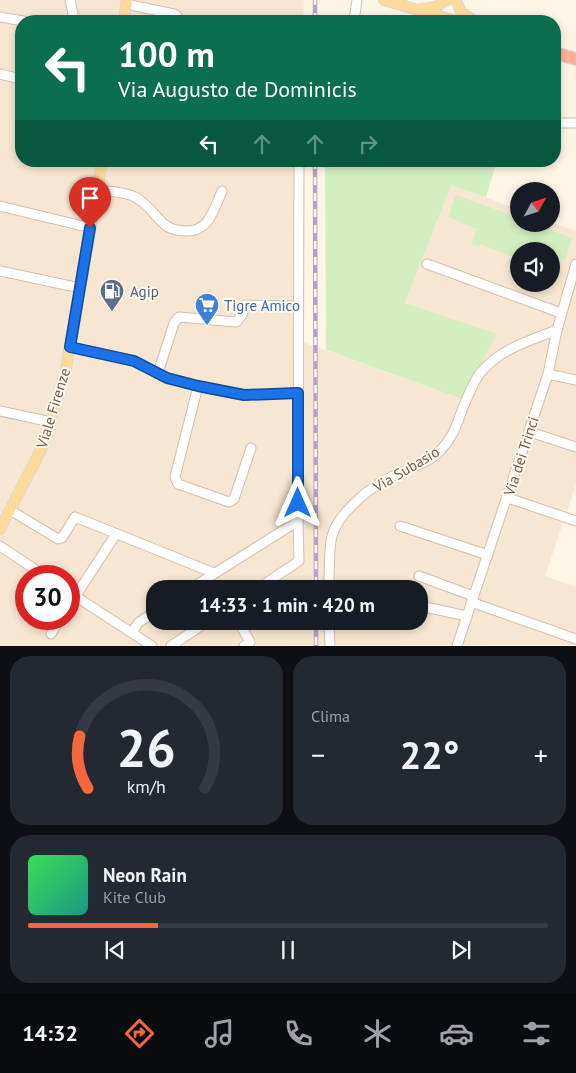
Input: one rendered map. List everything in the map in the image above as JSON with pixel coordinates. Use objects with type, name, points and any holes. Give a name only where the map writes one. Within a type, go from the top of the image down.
[{"type":"highway","points":[[561,50],[576,53]]},
{"type":"highway","points":[[561,55],[576,59]]},
{"type":"main road","points":[[384,0],[435,15]]},
{"type":"main road","points":[[418,10],[435,7],[447,0]]},
{"type":"main road","points":[[456,0],[461,12],[465,15]]},
{"type":"main road","points":[[125,15],[127,2]]},
{"type":"main road","points":[[418,10],[424,15]]},
{"type":"main road","name":"Viale Firenze","points":[[0,529],[5,516],[43,446],[65,374],[101,167]]},
{"type":"street","points":[[70,0],[72,15]]},
{"type":"street","points":[[355,15],[357,0]]},
{"type":"street","points":[[127,2],[169,15]]},
{"type":"street","points":[[0,17],[15,20]]},
{"type":"street","points":[[0,74],[15,78]]},
{"type":"street","points":[[561,123],[576,123]]},
{"type":"street","points":[[270,580],[298,561],[299,167]]},
{"type":"street","points":[[97,190],[133,196],[149,207],[165,225],[181,231],[200,229],[207,223],[222,191]]},
{"type":"street","points":[[0,206],[90,228]]},
{"type":"street","points":[[427,264],[562,314]]},
{"type":"street","name":"Via dei Trinci","points":[[457,646],[530,432],[548,374],[557,330],[576,264]]},
{"type":"street","points":[[0,271],[80,288]]},
{"type":"street","points":[[158,373],[174,323],[179,317],[236,322],[242,315],[245,305],[298,306]]},
{"type":"street","name":"Via Subasio","points":[[330,580],[332,536],[339,522],[353,505],[384,480],[437,454],[449,442],[456,429],[466,399],[480,372],[514,347],[557,330]]},
{"type":"street","points":[[70,347],[134,361],[167,378],[198,386],[244,395],[298,393]]},
{"type":"street","points":[[548,374],[576,380]]},
{"type":"street","points":[[198,386],[174,477],[178,484],[228,502],[234,499],[251,448]]},
{"type":"street","points":[[0,411],[51,422]]},
{"type":"street","points":[[530,432],[576,448]]},
{"type":"street","points":[[508,498],[576,520]]},
{"type":"street","points":[[5,516],[58,539],[62,538],[75,518],[214,573]]},
{"type":"street","points":[[204,580],[298,521]]},
{"type":"street","points":[[400,526],[488,555]]},
{"type":"street","points":[[80,583],[116,534]]},
{"type":"street","points":[[0,546],[28,565]]},
{"type":"street","points":[[419,576],[472,599],[576,639]]},
{"type":"street","points":[[80,599],[152,646]]},
{"type":"street","points":[[428,608],[466,616]]},
{"type":"street","points":[[132,632],[139,622],[146,618]]},
{"type":"street","points":[[51,634],[53,630]]},
{"type":"street","points":[[171,646],[195,630]]},
{"type":"street","points":[[243,630],[250,642],[244,646]]},
{"type":"street","points":[[330,630],[330,646]]},
{"type":"shaded area","points":[[0,0],[304,0],[303,15],[15,15],[15,167],[299,167],[294,339],[462,399],[496,334],[405,303],[451,184],[510,207],[510,232],[560,232],[560,225],[576,231],[576,484],[545,576],[576,587],[576,645],[0,646]]},
{"type":"green space","points":[[325,167],[495,167],[486,197],[451,185],[405,303],[497,334],[462,399],[326,350]]},
{"type":"green space","points":[[456,195],[510,215],[510,232],[555,232],[572,238],[565,260],[560,258],[560,242],[510,242],[510,256],[480,244],[479,247],[471,244],[477,229],[448,217]]},
{"type":"railway","points":[[315,0],[315,15]]},
{"type":"railway","points":[[315,167],[316,580]]},
{"type":"railway","points":[[316,630],[316,646]]},
{"type":"place","name":"Agip","points":[[112,312]]},
{"type":"place","name":"Tigre Amico","points":[[207,326]]},
{"type":"route","points":[[90,228],[70,347],[134,361],[167,378],[198,386],[244,395],[298,393],[298,503]]}]
